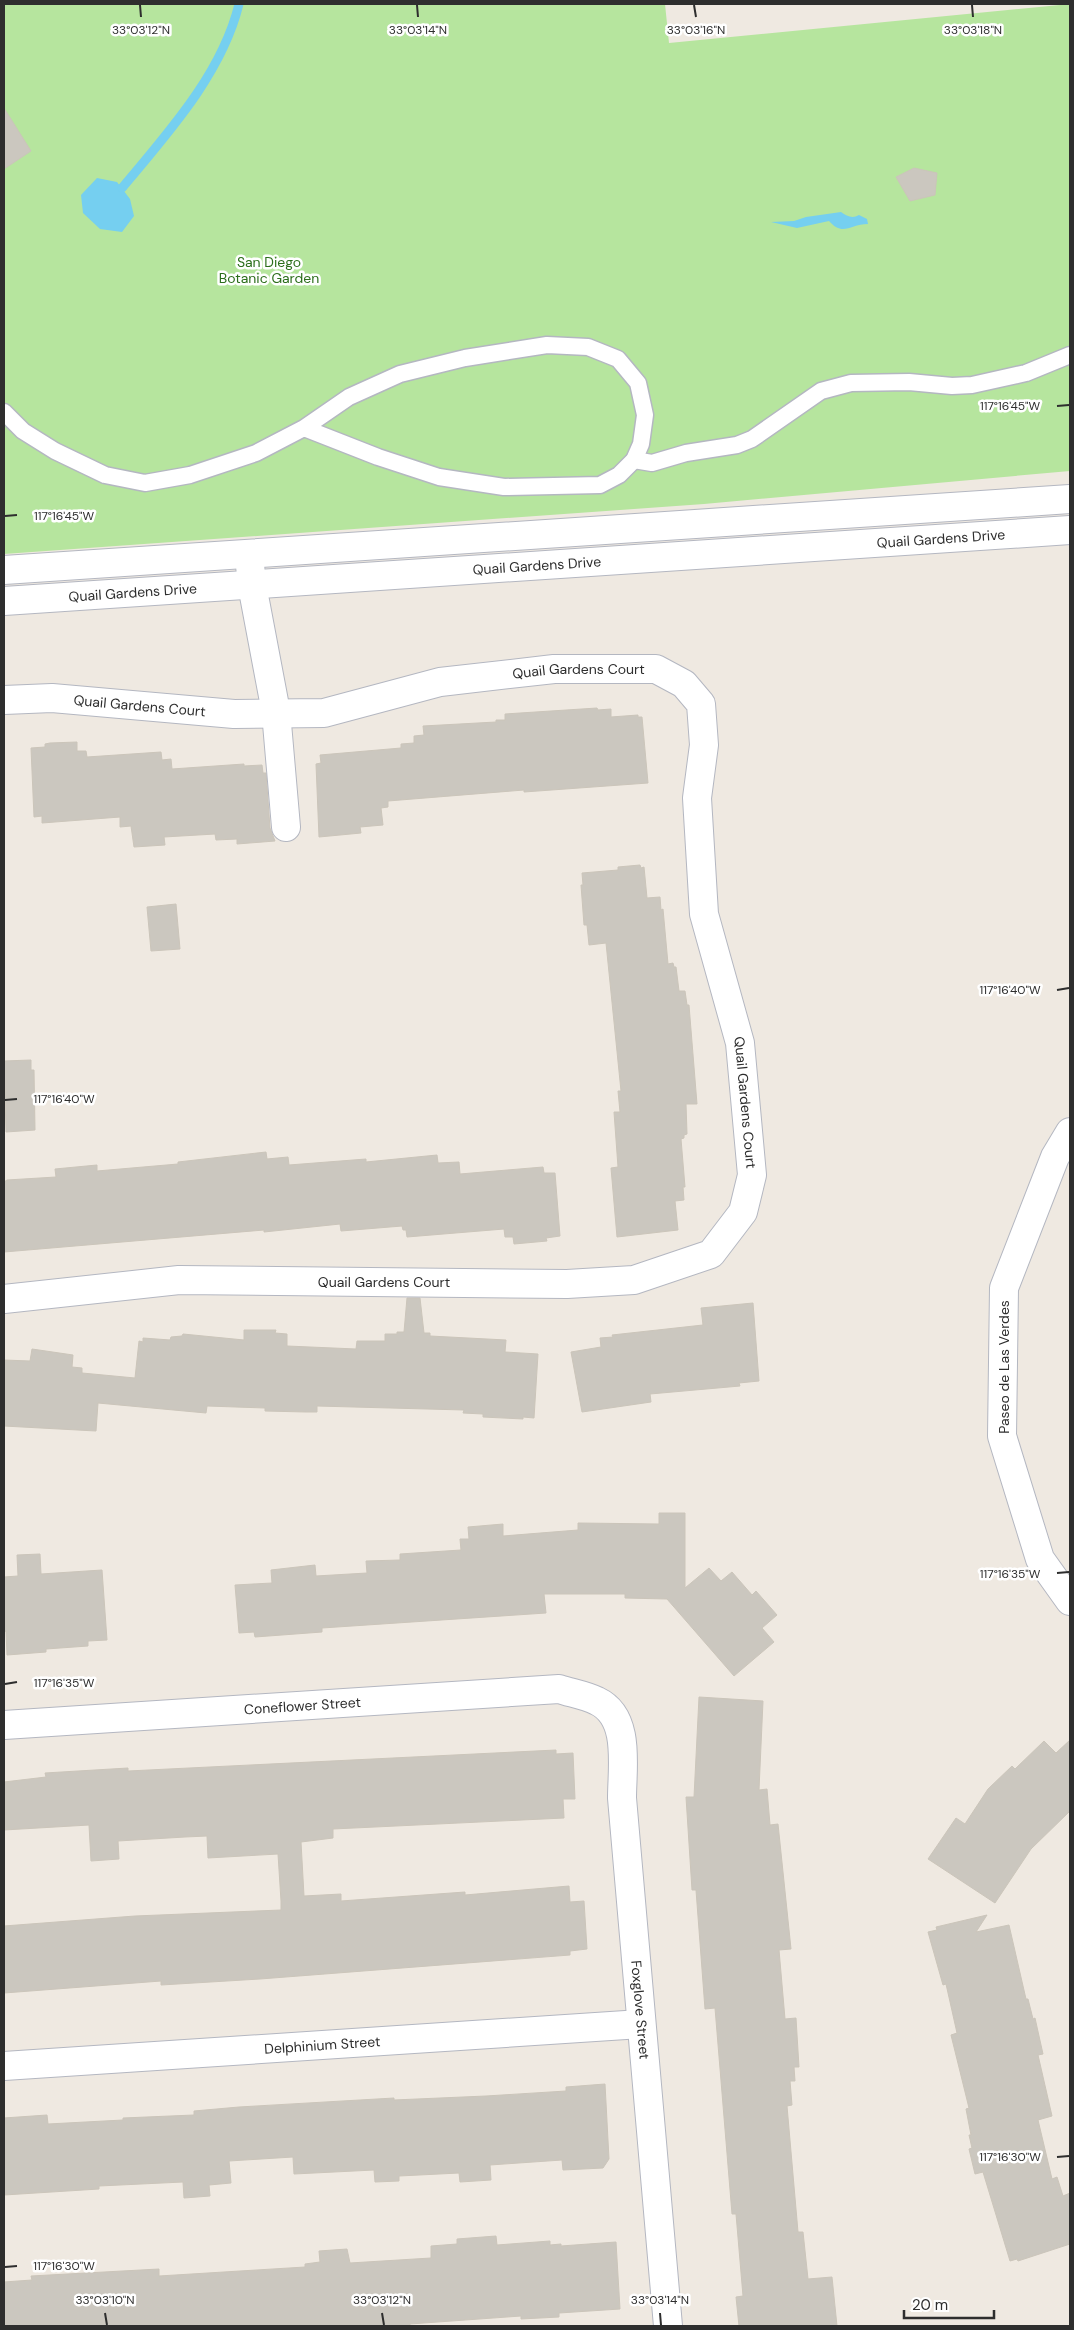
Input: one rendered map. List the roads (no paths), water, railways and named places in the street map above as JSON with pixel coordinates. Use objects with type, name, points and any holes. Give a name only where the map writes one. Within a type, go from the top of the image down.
[{"type":"street","points":[[4,570],[1070,499]]},
{"type":"street","name":"Quail Gardens Drive","points":[[4,601],[1070,530]]},
{"type":"street","points":[[249,554],[252,585],[276,712],[286,827]]},
{"type":"street","name":"Quail Gardens Court","points":[[4,700],[52,698],[234,714],[276,712],[324,713],[440,682],[554,669],[656,669],[684,684],[701,704],[704,745],[697,798],[704,914],[740,1042],[752,1175],[743,1212],[711,1254],[634,1280],[567,1284],[179,1280],[4,1299]]},
{"type":"street","name":"Paseo de Las Verdes","points":[[1070,1132],[1055,1157],[1004,1288],[1002,1436],[1040,1559],[1070,1600]]},
{"type":"street","name":"Coneflower Street","points":[[4,1725],[559,1689],[598,1701]]},
{"type":"street","name":"Foxglove Street","points":[[598,1701],[613,1716],[623,1740],[622,1798],[668,2326]]},
{"type":"street","name":"Delphinium Street","points":[[4,2066],[641,2024]]},
{"type":"lane","points":[[4,412],[23,431],[55,451],[105,475],[145,483],[190,475],[256,453],[304,428],[349,397],[400,374],[465,358],[547,345],[588,347],[618,359],[638,383],[645,416],[642,444],[634,460],[619,475],[600,484],[504,487],[439,477],[378,457],[304,428]]},
{"type":"lane","points":[[634,460],[652,463],[686,453],[737,445],[752,439],[821,391],[851,383],[909,382],[952,386],[972,385],[1026,373],[1070,355]]},
{"type":"water","points":[[97,178],[117,182],[130,199],[134,216],[122,232],[100,229],[83,213],[81,195]]},
{"type":"water","points":[[841,212],[854,217],[859,215],[867,219],[868,224],[843,229],[834,226],[829,221],[797,228],[771,222],[794,221],[806,217]]},
{"type":"waterway","points":[[122,188],[174,125],[206,79],[220,55],[231,30],[239,4]]},
{"type":"park label","name":"San Diego Botanic Garden","points":[[269,270]]}]
